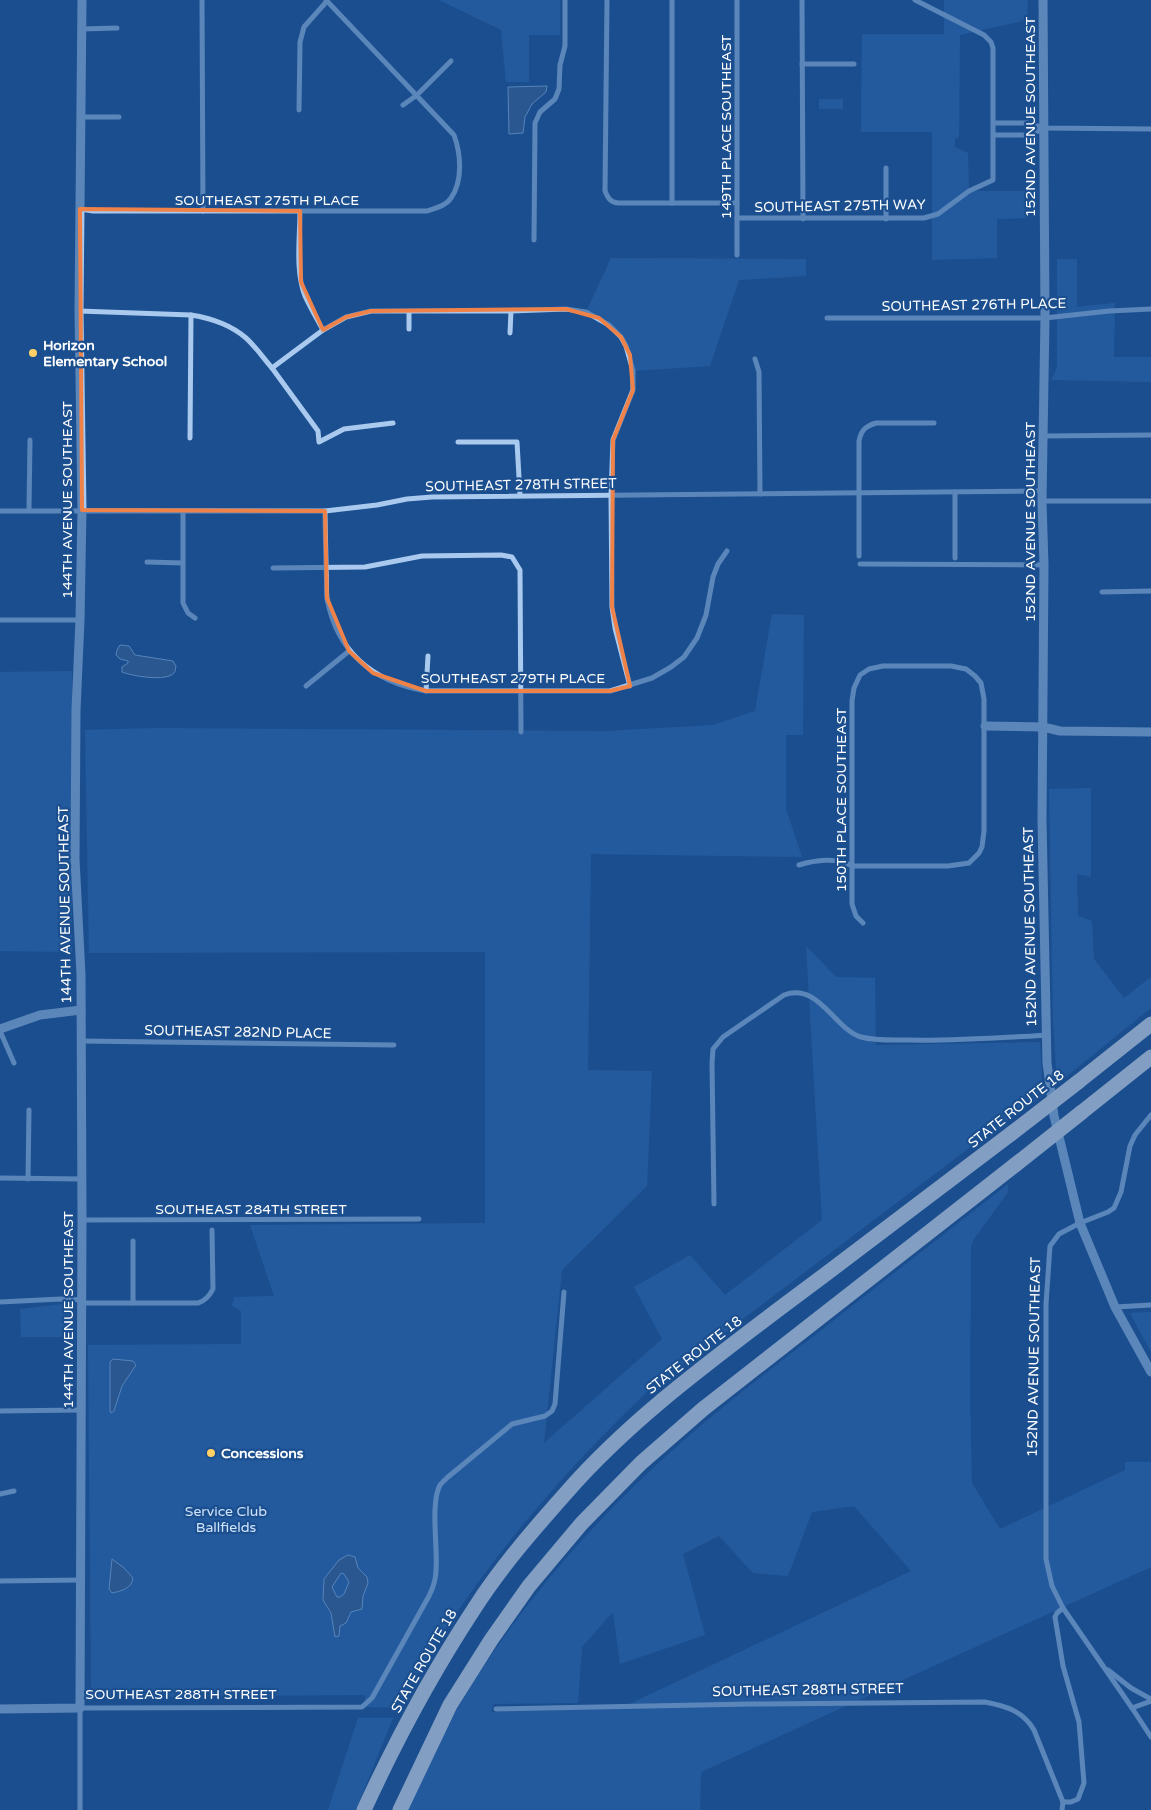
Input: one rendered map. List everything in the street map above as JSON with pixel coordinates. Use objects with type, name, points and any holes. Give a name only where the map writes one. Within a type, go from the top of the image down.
[{"type":"highway","name":"STATE ROUTE 18","points":[[364,1810],[395,1742],[475,1607],[518,1550],[567,1491],[622,1435],[688,1378],[1012,1134],[1151,1024]]},
{"type":"highway","points":[[400,1810],[450,1705],[491,1640],[529,1586],[582,1523],[641,1462],[703,1408],[1151,1057]]},
{"type":"street","name":"144TH AVENUE SOUTHEAST","points":[[80,1810],[82,1220],[81,1010],[76,858],[76,710],[82,510],[79,311],[82,0]]},
{"type":"street","points":[[202,0],[203,211]]},
{"type":"street","points":[[299,110],[300,42],[304,27],[326,0],[417,95]]},
{"type":"street","points":[[534,240],[535,123],[540,112],[555,100],[559,89],[560,65],[565,46],[565,0]]},
{"type":"street","points":[[607,0],[606,191],[609,199],[618,203],[737,203]]},
{"type":"street","points":[[672,0],[672,203]]},
{"type":"street","name":"149TH PLACE SOUTHEAST","points":[[737,0],[737,255]]},
{"type":"street","points":[[802,0],[803,219]]},
{"type":"street","points":[[915,0],[984,35],[991,42],[993,48],[994,135],[1029,135],[1044,128]]},
{"type":"street","name":"152ND AVENUE SOUTHEAST","points":[[1043,0],[1045,318],[1042,501],[1044,565],[1042,820],[1046,1036],[1049,1084],[1054,1116],[1080,1223],[1059,1234],[1052,1242],[1049,1252],[1047,1278],[1046,1559],[1052,1586],[1063,1608],[1151,1737]]},
{"type":"street","points":[[82,29],[117,28]]},
{"type":"street","points":[[402,105],[417,95],[451,61]]},
{"type":"street","points":[[802,64],[854,64]]},
{"type":"street","name":"SOUTHEAST 275TH PLACE","points":[[80,210],[427,211],[440,207],[451,199],[458,184],[460,156],[454,135],[417,95]]},
{"type":"street","points":[[82,117],[120,117]]},
{"type":"street","points":[[994,123],[1027,123],[1044,128],[1151,129]]},
{"type":"street","name":"SOUTHEAST 275TH WAY","points":[[737,218],[886,219],[924,218],[938,214],[969,191],[993,180],[994,135]]},
{"type":"street","points":[[886,168],[886,219]]},
{"type":"street","points":[[300,211],[299,263],[301,282],[305,295],[323,330]]},
{"type":"street","points":[[272,368],[323,330],[346,317],[371,311],[566,309],[586,312],[609,325],[621,337],[630,355],[633,371],[633,390],[613,440],[611,495],[612,607],[615,628],[630,686]]},
{"type":"street","name":"SOUTHEAST 276TH PLACE","points":[[827,318],[1045,318],[1109,311],[1151,309]]},
{"type":"street","points":[[79,311],[191,315],[206,318],[240,334],[246,338],[272,368],[318,430],[319,442],[344,429],[393,422]]},
{"type":"street","points":[[409,311],[409,329]]},
{"type":"street","points":[[510,334],[511,311]]},
{"type":"street","points":[[190,438],[191,315]]},
{"type":"street","points":[[755,359],[759,372],[760,494]]},
{"type":"street","points":[[859,556],[858,493],[860,432],[876,422],[934,422]]},
{"type":"street","points":[[1044,436],[1151,435]]},
{"type":"street","points":[[30,440],[30,510]]},
{"type":"street","points":[[458,442],[517,442],[520,495]]},
{"type":"street","name":"SOUTHEAST 278TH STREET","points":[[0,510],[325,511],[377,505],[407,499],[520,495],[1043,491]]},
{"type":"street","points":[[955,492],[955,558]]},
{"type":"street","points":[[1042,501],[1151,501]]},
{"type":"street","points":[[306,686],[349,651],[332,618],[327,598],[325,511]]},
{"type":"street","points":[[183,512],[184,602],[188,613],[195,618]]},
{"type":"street","name":"SOUTHEAST 279TH PLACE","points":[[349,651],[374,673],[397,684],[426,691],[610,691],[630,686],[652,678],[684,657],[700,631],[706,615],[713,577],[718,564],[727,552]]},
{"type":"street","points":[[273,568],[364,567],[422,556],[501,555],[512,557],[520,570],[521,732]]},
{"type":"street","points":[[147,562],[183,563]]},
{"type":"street","points":[[860,564],[1044,565]]},
{"type":"street","points":[[1102,592],[1151,591]]},
{"type":"street","points":[[0,620],[80,620]]},
{"type":"street","points":[[426,691],[428,656]]},
{"type":"street","name":"150TH PLACE SOUTHEAST","points":[[863,923],[856,916],[853,908],[852,866],[852,702],[854,688],[860,675],[869,669],[883,666],[951,666],[966,669],[981,683],[984,699],[984,726]]},
{"type":"street","points":[[799,866],[809,862],[844,861],[852,866],[948,866],[968,863],[982,847],[984,831],[984,726],[1043,727],[1060,731],[1151,732]]},
{"type":"street","points":[[714,1204],[713,1049],[723,1037],[784,995],[790,993],[808,996],[821,1003],[847,1028],[860,1036],[880,1040],[1046,1036]]},
{"type":"street","points":[[14,1063],[0,1030],[40,1015],[81,1010]]},
{"type":"street","name":"SOUTHEAST 282ND PLACE","points":[[81,1041],[394,1045]]},
{"type":"street","points":[[28,1179],[29,1110]]},
{"type":"street","points":[[1151,1115],[1135,1135],[1130,1146],[1121,1192],[1114,1208],[1080,1223],[1115,1307],[1151,1372]]},
{"type":"street","points":[[0,1178],[81,1179]]},
{"type":"street","name":"SOUTHEAST 284TH STREET","points":[[82,1220],[419,1219]]},
{"type":"street","points":[[0,1302],[61,1299],[133,1303],[198,1303],[208,1298],[213,1290],[212,1230]]},
{"type":"street","points":[[132,1241],[133,1303]]},
{"type":"street","name":"SOUTHEAST 288TH STREET","points":[[0,1709],[362,1707],[372,1698],[429,1596],[434,1583],[437,1569],[437,1497],[440,1485],[512,1424],[545,1416],[552,1411],[555,1404],[564,1292]]},
{"type":"street","points":[[1115,1307],[1151,1305]]},
{"type":"street","points":[[0,1411],[81,1410]]},
{"type":"street","points":[[0,1494],[14,1491]]},
{"type":"street","points":[[0,1581],[81,1580]]},
{"type":"street","points":[[1062,1810],[1063,1802],[1071,1802],[1078,1799],[1084,1782],[1079,1722],[1063,1666],[1055,1617],[1063,1608]]},
{"type":"street","points":[[1104,1667],[1151,1700]]},
{"type":"street","points":[[1132,1708],[1151,1700]]},
{"type":"street","name":"SOUTHEAST 288TH STREET","points":[[496,1709],[985,1702],[1011,1709],[1020,1713],[1029,1721],[1063,1802]]},
{"type":"highlighted area","points":[[80,209],[300,211],[301,282],[323,330],[346,317],[371,311],[566,309],[599,318],[621,337],[630,355],[633,390],[613,440],[612,607],[630,686],[610,691],[426,691],[373,673],[349,651],[327,598],[325,511],[82,510]]},
{"type":"green space","points":[[439,0],[560,0],[560,35],[529,35],[529,82],[506,82],[501,30]]},
{"type":"green space","points":[[944,0],[1028,0],[1027,20],[960,35],[959,137],[955,139],[955,147],[968,153],[969,191],[1027,191],[1027,218],[997,219],[997,258],[932,260],[932,132],[861,132],[862,34],[944,34]]},
{"type":"green space","points":[[819,99],[843,99],[843,109],[819,109]]},
{"type":"green space","points":[[611,258],[806,259],[806,276],[739,280],[710,366],[633,371],[626,350],[618,335],[586,312]]},
{"type":"green space","points":[[1057,259],[1077,259],[1077,307],[1115,303],[1114,357],[1151,357],[1151,382],[1051,380],[1057,368]]},
{"type":"green space","name":"Service Club Ballfields","points":[[772,614],[804,615],[803,735],[786,735],[786,809],[802,857],[591,854],[588,1070],[652,1071],[647,1186],[562,1270],[544,1443],[662,1339],[634,1287],[690,1255],[725,1295],[822,1220],[806,946],[836,977],[875,978],[876,1045],[1040,1042],[1043,1096],[985,1136],[649,1390],[577,1462],[511,1539],[451,1621],[398,1708],[365,1707],[365,1695],[95,1697],[91,1691],[88,1345],[241,1344],[241,1311],[232,1306],[234,1297],[274,1296],[250,1225],[485,1223],[485,952],[89,953],[85,730],[157,728],[605,731],[713,725],[755,711]]},
{"type":"green space","points":[[72,671],[72,952],[0,951],[0,672]]},
{"type":"green space","points":[[1091,788],[1091,877],[1077,874],[1078,916],[1092,921],[1094,959],[1124,998],[1151,977],[1151,1008],[1057,1084],[1053,1021],[1049,789]]},
{"type":"green space","points":[[1008,1184],[1008,1192],[974,1239],[971,1247],[970,1395],[972,1483],[1000,1529],[1125,1470],[1125,1462],[1151,1462],[1151,1567],[701,1772],[700,1810],[407,1810],[451,1719],[481,1670],[532,1599],[589,1532],[651,1470],[700,1426]],"holes":[[[854,1506],[911,1571],[619,1709],[491,1712],[494,1704],[578,1703],[582,1647],[613,1612],[620,1664],[705,1635],[683,1554],[719,1536],[753,1573],[788,1576],[812,1512]]]},
{"type":"green space","points":[[63,1304],[72,1309],[75,1337],[21,1337],[20,1309]]},
{"type":"green space","points":[[1151,1312],[1151,1352],[1130,1313]]},
{"type":"green space","points":[[358,1718],[393,1718],[356,1810],[328,1810]]},
{"type":"shaded area","points":[[547,86],[546,92],[532,104],[525,117],[523,133],[509,134],[508,87]]},
{"type":"shaded area","points":[[120,645],[129,646],[135,655],[173,661],[176,666],[175,671],[170,676],[157,678],[122,672],[122,667],[128,661],[120,659],[116,655]]},
{"type":"shaded area","points":[[113,1359],[133,1361],[136,1365],[122,1386],[114,1411],[111,1413],[110,1362]]},
{"type":"shaded area","points":[[348,1555],[355,1557],[358,1568],[367,1577],[368,1583],[363,1596],[362,1609],[351,1612],[346,1623],[340,1626],[339,1636],[335,1637],[331,1613],[323,1600],[324,1579],[339,1560]],"holes":[[[341,1573],[344,1574],[349,1582],[344,1594],[337,1597],[332,1587]]]},
{"type":"shaded area","points":[[112,1559],[133,1578],[129,1587],[112,1593],[109,1589]]},
{"type":"place","name":"Horizon Elementary School","points":[[33,353]]},
{"type":"place","name":"Concessions","points":[[211,1453]]}]
